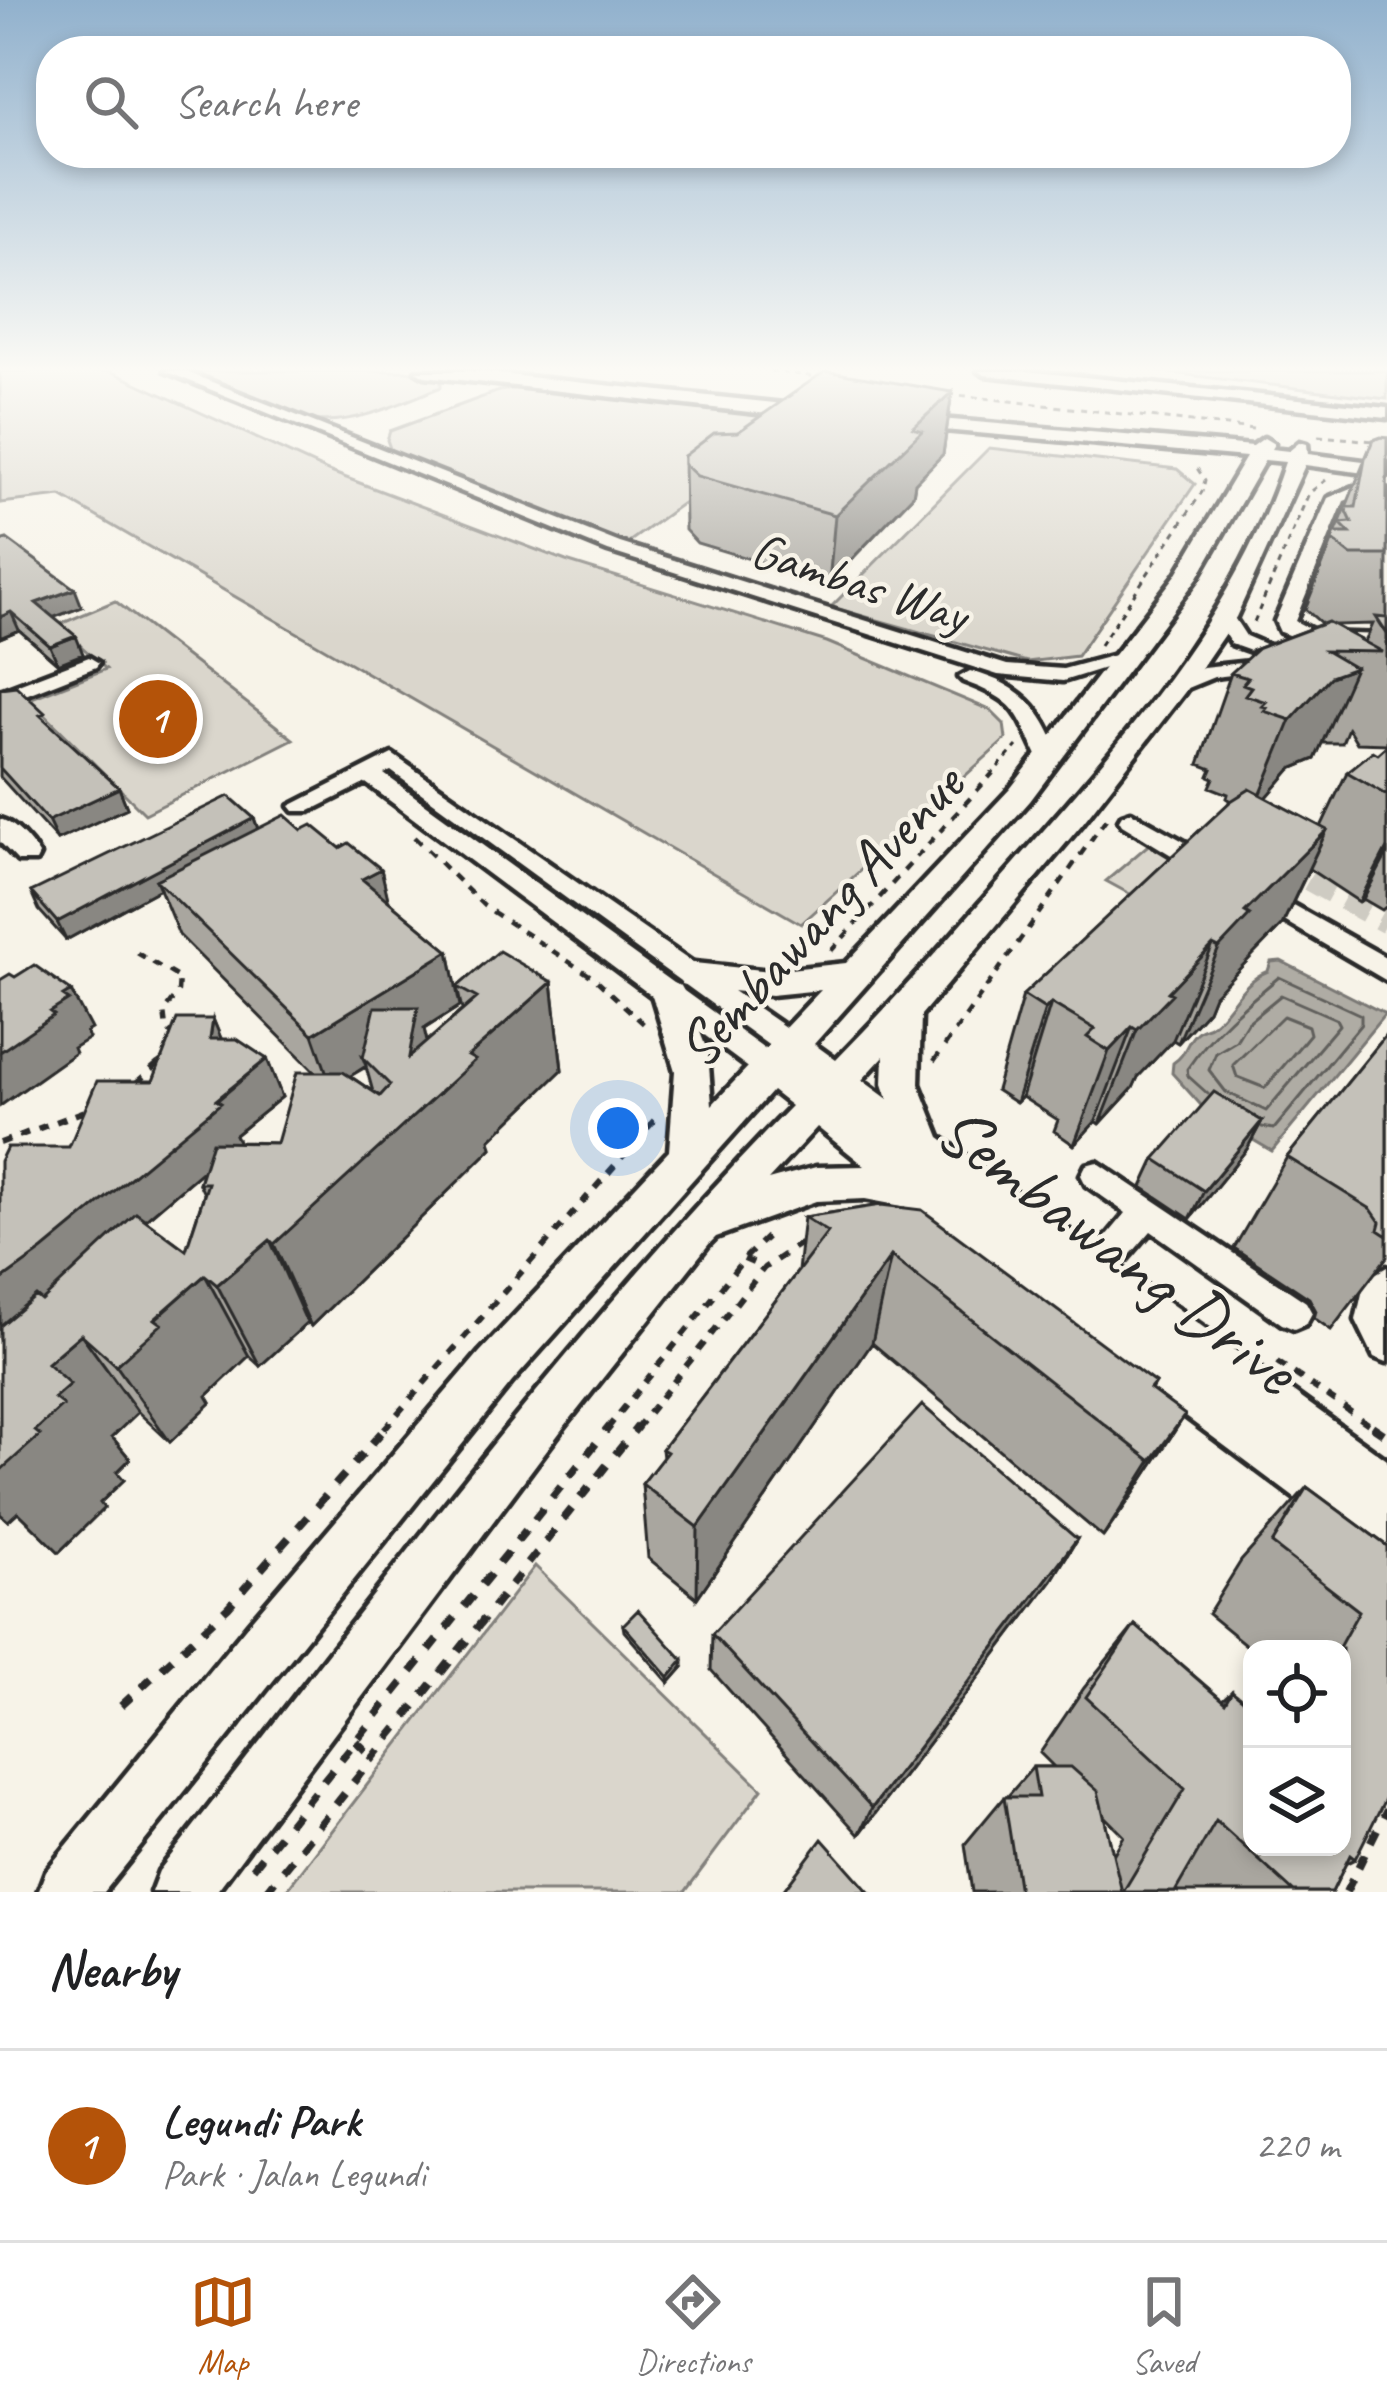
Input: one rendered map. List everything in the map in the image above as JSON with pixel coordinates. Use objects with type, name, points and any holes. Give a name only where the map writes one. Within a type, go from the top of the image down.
[{"type":"main road","points":[[1198,459],[1237,492]]},
{"type":"main road","name":"Sembawang Avenue","points":[[67,1892],[419,1458],[778,1056],[843,963],[1049,758],[1186,577],[1253,459]]},
{"type":"main road","name":"Sembawang Avenue","points":[[180,1892],[544,1416],[695,1231],[904,1012],[1072,817],[1175,687],[1224,617],[1300,459]]},
{"type":"main road","points":[[1288,486],[1321,473],[1384,464]]},
{"type":"main road","points":[[688,1153],[698,1096],[682,985],[770,983],[843,963]]},
{"type":"main road","points":[[904,1012],[901,1084],[926,1149]]},
{"type":"main road","name":"Sembawang Drive","points":[[778,1056],[827,1094],[934,1197],[1051,1291],[1387,1537]]},
{"type":"main road","name":"Sembawang Drive","points":[[827,1094],[926,1149],[1387,1489]]},
{"type":"main road","points":[[695,1231],[773,1192],[824,1180],[874,1181],[934,1197]]},
{"type":"street","name":"Gambas Way","points":[[365,459],[598,554],[994,686],[1030,709]]},
{"type":"street","name":"Gambas Way","points":[[392,459],[614,548],[1004,671],[1063,675],[1089,672],[1126,658]]},
{"type":"street","points":[[1387,496],[1354,492],[1337,498],[1285,621],[1300,637],[1387,641]]},
{"type":"street","points":[[1175,687],[1210,671],[1305,663],[1251,647],[1234,637],[1224,617]]},
{"type":"street","points":[[0,699],[89,663]]},
{"type":"street","points":[[1030,709],[1049,758]]},
{"type":"street","points":[[302,806],[368,773],[682,985],[778,1056]]},
{"type":"street","points":[[1119,819],[1387,971]]},
{"type":"street","points":[[0,827],[27,856]]},
{"type":"street","points":[[1097,1175],[1294,1313]]},
{"type":"street","points":[[1094,1272],[1149,1211]]},
{"type":"street","points":[[1387,1283],[1378,1291],[1374,1320],[1387,1346]]},
{"type":"path","points":[[1063,675],[1062,665],[1093,656],[1202,492],[1204,480],[1192,464]]},
{"type":"path","points":[[1259,632],[1253,625],[1309,493],[1331,479]]},
{"type":"path","points":[[843,963],[1021,742],[1023,731],[1014,711],[1030,709]]},
{"type":"path","points":[[930,1073],[935,1059],[1119,819]]},
{"type":"path","points":[[413,836],[446,874],[494,914],[559,953],[650,1030]]},
{"type":"path","points":[[137,953],[170,968],[179,978],[178,992],[164,1011],[166,1028],[177,1040],[188,1042]]},
{"type":"path","points":[[123,1093],[155,1069],[166,1054]]},
{"type":"path","points":[[0,1143],[105,1102]]},
{"type":"path","points":[[121,1706],[228,1607],[668,1104]]},
{"type":"path","points":[[248,1875],[744,1259],[776,1230]]},
{"type":"path","points":[[266,1892],[764,1268],[796,1244],[814,1238]]},
{"type":"path","points":[[744,1259],[764,1268]]},
{"type":"path","points":[[356,1740],[373,1759]]},
{"type":"path","points":[[1346,1892],[1387,1809]]},
{"type":"shaded area","points":[[0,459],[302,459],[566,561],[827,642],[990,710],[1004,724],[1006,739],[801,924],[61,496],[0,503]]},
{"type":"shaded area","points":[[412,459],[744,459],[626,544]]},
{"type":"shaded area","points":[[978,459],[1090,459],[1177,469],[1195,484],[1077,656],[1027,662],[831,607]]},
{"type":"shaded area","points":[[115,601],[293,739],[145,814],[29,699],[106,669],[58,625]]},
{"type":"shaded area","points":[[1154,840],[1186,857],[1139,899],[1106,881]]},
{"type":"shaded area","points":[[535,1566],[762,1789],[685,1892],[285,1892]]},
{"type":"water","points":[[1281,961],[1385,1014],[1272,1151],[1209,1114],[1172,1073],[1173,1063],[1196,1033],[1219,1018],[1251,982],[1268,971],[1271,962]]},
{"type":"building","points":[[684,459],[893,459],[835,515],[697,476]]},
{"type":"building","points":[[1365,459],[1387,459],[1387,555],[1351,555],[1332,540],[1335,533],[1350,533],[1340,523],[1352,522],[1345,507],[1356,507]]},
{"type":"building","points":[[7,539],[75,589],[36,603],[76,636],[50,646],[11,612],[0,617],[0,541]]},
{"type":"building","points":[[1328,622],[1383,652],[1326,651],[1355,668],[1330,677],[1291,720],[1264,711],[1266,702],[1245,695],[1251,687],[1243,684],[1248,678],[1231,673],[1255,651],[1251,651]]},
{"type":"building","points":[[16,686],[45,713],[40,715],[119,788],[48,821],[0,768],[0,688]]},
{"type":"building","points":[[1387,746],[1387,795],[1347,772]]},
{"type":"building","points":[[1250,789],[1327,830],[1245,912],[1250,915],[1219,948],[1213,945],[1168,992],[1172,994],[1137,1030],[1132,1027],[1109,1051],[1087,1037],[1095,1029],[1051,1003],[1045,1009],[1023,995],[1231,801]]},
{"type":"building","points":[[229,796],[254,818],[57,922],[31,892]]},
{"type":"building","points":[[285,815],[302,830],[312,825],[340,848],[349,843],[381,869],[362,879],[449,951],[313,1034],[156,880]]},
{"type":"building","points":[[499,951],[552,982],[468,1056],[475,1060],[274,1244],[270,1240],[217,1285],[205,1275],[155,1319],[162,1324],[116,1365],[81,1334],[47,1363],[70,1384],[54,1398],[63,1405],[35,1431],[40,1435],[0,1471],[0,1326],[36,1296],[42,1301],[136,1213],[186,1250],[208,1183],[199,1183],[212,1142],[277,1143],[297,1072],[343,1072],[380,1096],[390,1085],[363,1058],[375,1007],[418,1007],[409,1057],[477,998],[457,987]]},
{"type":"building","points":[[34,965],[71,991],[63,996],[69,1000],[0,1052],[0,980]]},
{"type":"building","points":[[177,1019],[213,1019],[210,1039],[237,1039],[267,1059],[216,1100],[221,1103],[0,1281],[0,1161],[7,1147],[69,1147],[97,1081],[153,1081]]},
{"type":"building","points":[[1387,1034],[1387,1236],[1378,1230],[1380,1222],[1371,1209],[1287,1157]]},
{"type":"building","points":[[1214,1092],[1262,1121],[1204,1191],[1155,1159]]},
{"type":"building","points":[[881,1205],[922,1210],[1155,1383],[1150,1389],[1185,1415],[1151,1461],[891,1256],[698,1527],[642,1484],[667,1452],[662,1449],[828,1232],[804,1217]]},
{"type":"building","points":[[922,1405],[1077,1539],[872,1808],[712,1634]]},
{"type":"building","points":[[1307,1487],[1387,1546],[1387,1795],[1355,1859],[1351,1856],[1351,1640],[1343,1640],[1359,1611],[1272,1544]]},
{"type":"building","points":[[638,1610],[683,1660],[669,1677],[623,1625]]},
{"type":"building","points":[[1135,1625],[1225,1703],[1232,1691],[1243,1700],[1243,1846],[1216,1821],[1175,1892],[1123,1892],[1185,1789],[1086,1697]]},
{"type":"building","points":[[1033,1767],[1071,1767],[1098,1791],[1122,1892],[1019,1892],[1004,1797],[1038,1797]]},
{"type":"building","points":[[822,1839],[869,1892],[782,1892]]},
{"type":"building","points":[[1254,1856],[1350,1856],[1332,1892],[1294,1892]]},
{"type":"tunnel","points":[[1292,857],[1284,864],[1387,921]]},
{"type":"place","name":"Legundi Park","points":[[158,719]]}]
